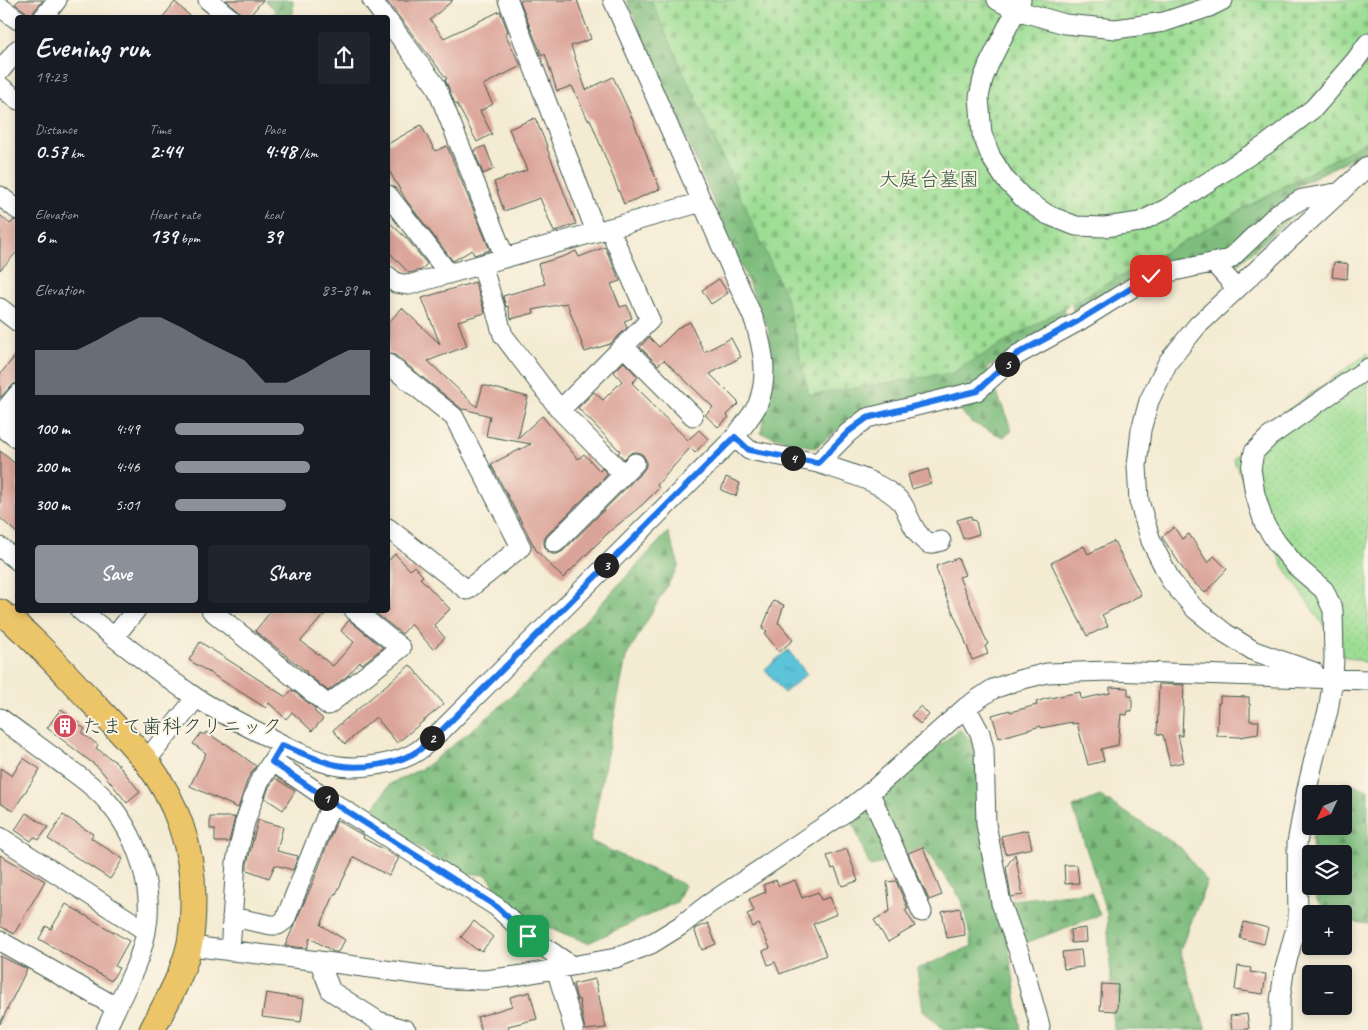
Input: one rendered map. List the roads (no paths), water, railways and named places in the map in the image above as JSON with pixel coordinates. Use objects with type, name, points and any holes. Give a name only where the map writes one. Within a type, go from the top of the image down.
[{"type":"main road","points":[[0,612],[30,637],[122,734],[146,761],[176,810],[187,846],[193,884],[193,925],[190,946],[178,979],[152,1030]]},
{"type":"street","points":[[208,0],[226,15]]},
{"type":"street","points":[[372,0],[383,15]]},
{"type":"street","points":[[508,0],[602,230],[650,320],[560,410]]},
{"type":"street","points":[[84,613],[114,638],[196,698],[282,745],[338,766],[361,766],[404,758],[419,750],[442,730],[735,437],[750,418],[758,403],[765,363],[762,345],[755,322],[613,0]]},
{"type":"street","points":[[997,0],[1018,5],[1065,24],[1116,29],[1164,22],[1209,7],[1223,0]]},
{"type":"street","points":[[1018,5],[983,79],[979,97],[982,134],[991,157],[1005,179],[1024,199],[1048,215],[1076,226],[1105,227],[1140,222],[1166,209],[1267,144],[1314,108],[1355,61],[1368,43]]},
{"type":"street","points":[[0,6],[15,18]]},
{"type":"street","points":[[390,24],[436,86],[505,258]]},
{"type":"street","points":[[0,71],[15,54]]},
{"type":"street","points":[[0,86],[15,98]]},
{"type":"street","points":[[1368,166],[1197,326],[1168,362],[1149,401],[1140,430],[1137,466],[1139,501],[1151,541],[1171,581],[1195,609],[1225,633],[1254,651],[1355,687],[1368,696]]},
{"type":"street","points":[[818,463],[848,432],[867,418],[977,391],[1017,354],[1078,321],[1151,276],[1230,259],[1278,213],[1302,199],[1341,192]]},
{"type":"street","points":[[0,196],[15,208]]},
{"type":"street","points":[[390,198],[448,274]]},
{"type":"street","points":[[391,285],[409,285],[702,202]]},
{"type":"street","points":[[1214,263],[1238,289]]},
{"type":"street","points":[[482,264],[503,335],[560,410],[629,469],[555,544]]},
{"type":"street","points":[[0,308],[15,320]]},
{"type":"street","points":[[624,346],[694,416]]},
{"type":"street","points":[[390,366],[454,417],[521,548],[467,590],[390,530]]},
{"type":"street","points":[[1280,1030],[1280,1001],[1284,972],[1298,920],[1297,843],[1306,789],[1328,711],[1333,679],[1333,610],[1324,590],[1296,566],[1277,544],[1264,522],[1255,494],[1251,469],[1254,452],[1269,437],[1368,368]]},
{"type":"street","points":[[0,416],[15,398]]},
{"type":"street","points":[[15,420],[6,430],[15,437]]},
{"type":"street","points":[[735,437],[749,450],[818,463],[863,478],[890,492],[903,504],[921,538],[929,544],[942,541]]},
{"type":"street","points":[[0,547],[15,559]]},
{"type":"street","points":[[114,638],[134,613]]},
{"type":"street","points":[[215,613],[328,705],[401,648],[358,613]]},
{"type":"street","points":[[190,946],[451,979],[477,980],[508,977],[616,958],[651,944],[680,926],[706,906],[844,813],[870,793],[966,707],[993,690],[1019,680],[1047,673],[1110,671],[1368,680]]},
{"type":"street","points":[[146,761],[196,698]]},
{"type":"street","points":[[966,707],[980,733],[984,749],[986,824],[1001,903],[1020,955],[1040,1026],[1039,1030]]},
{"type":"street","points":[[0,718],[76,774],[105,799],[127,829],[141,862],[148,895],[146,931],[136,965],[106,1030]]},
{"type":"street","points":[[230,951],[236,862],[245,822],[259,782],[282,745]]},
{"type":"street","points":[[272,762],[497,907],[564,968],[570,1015],[574,1030]]},
{"type":"street","points":[[870,793],[922,912]]},
{"type":"street","points":[[232,917],[271,926],[278,925],[285,920],[332,802]]},
{"type":"street","points":[[0,837],[146,931]]},
{"type":"street","points":[[0,941],[116,1007]]},
{"type":"street","points":[[318,961],[331,991],[378,1021],[406,1030]]},
{"type":"water","points":[[788,650],[807,674],[784,693],[765,669]]},
{"type":"place","name":"たまて歯科クリニック","points":[[65,726]]},
{"type":"park label","name":"大庭台墓園","points":[[929,179]]}]
